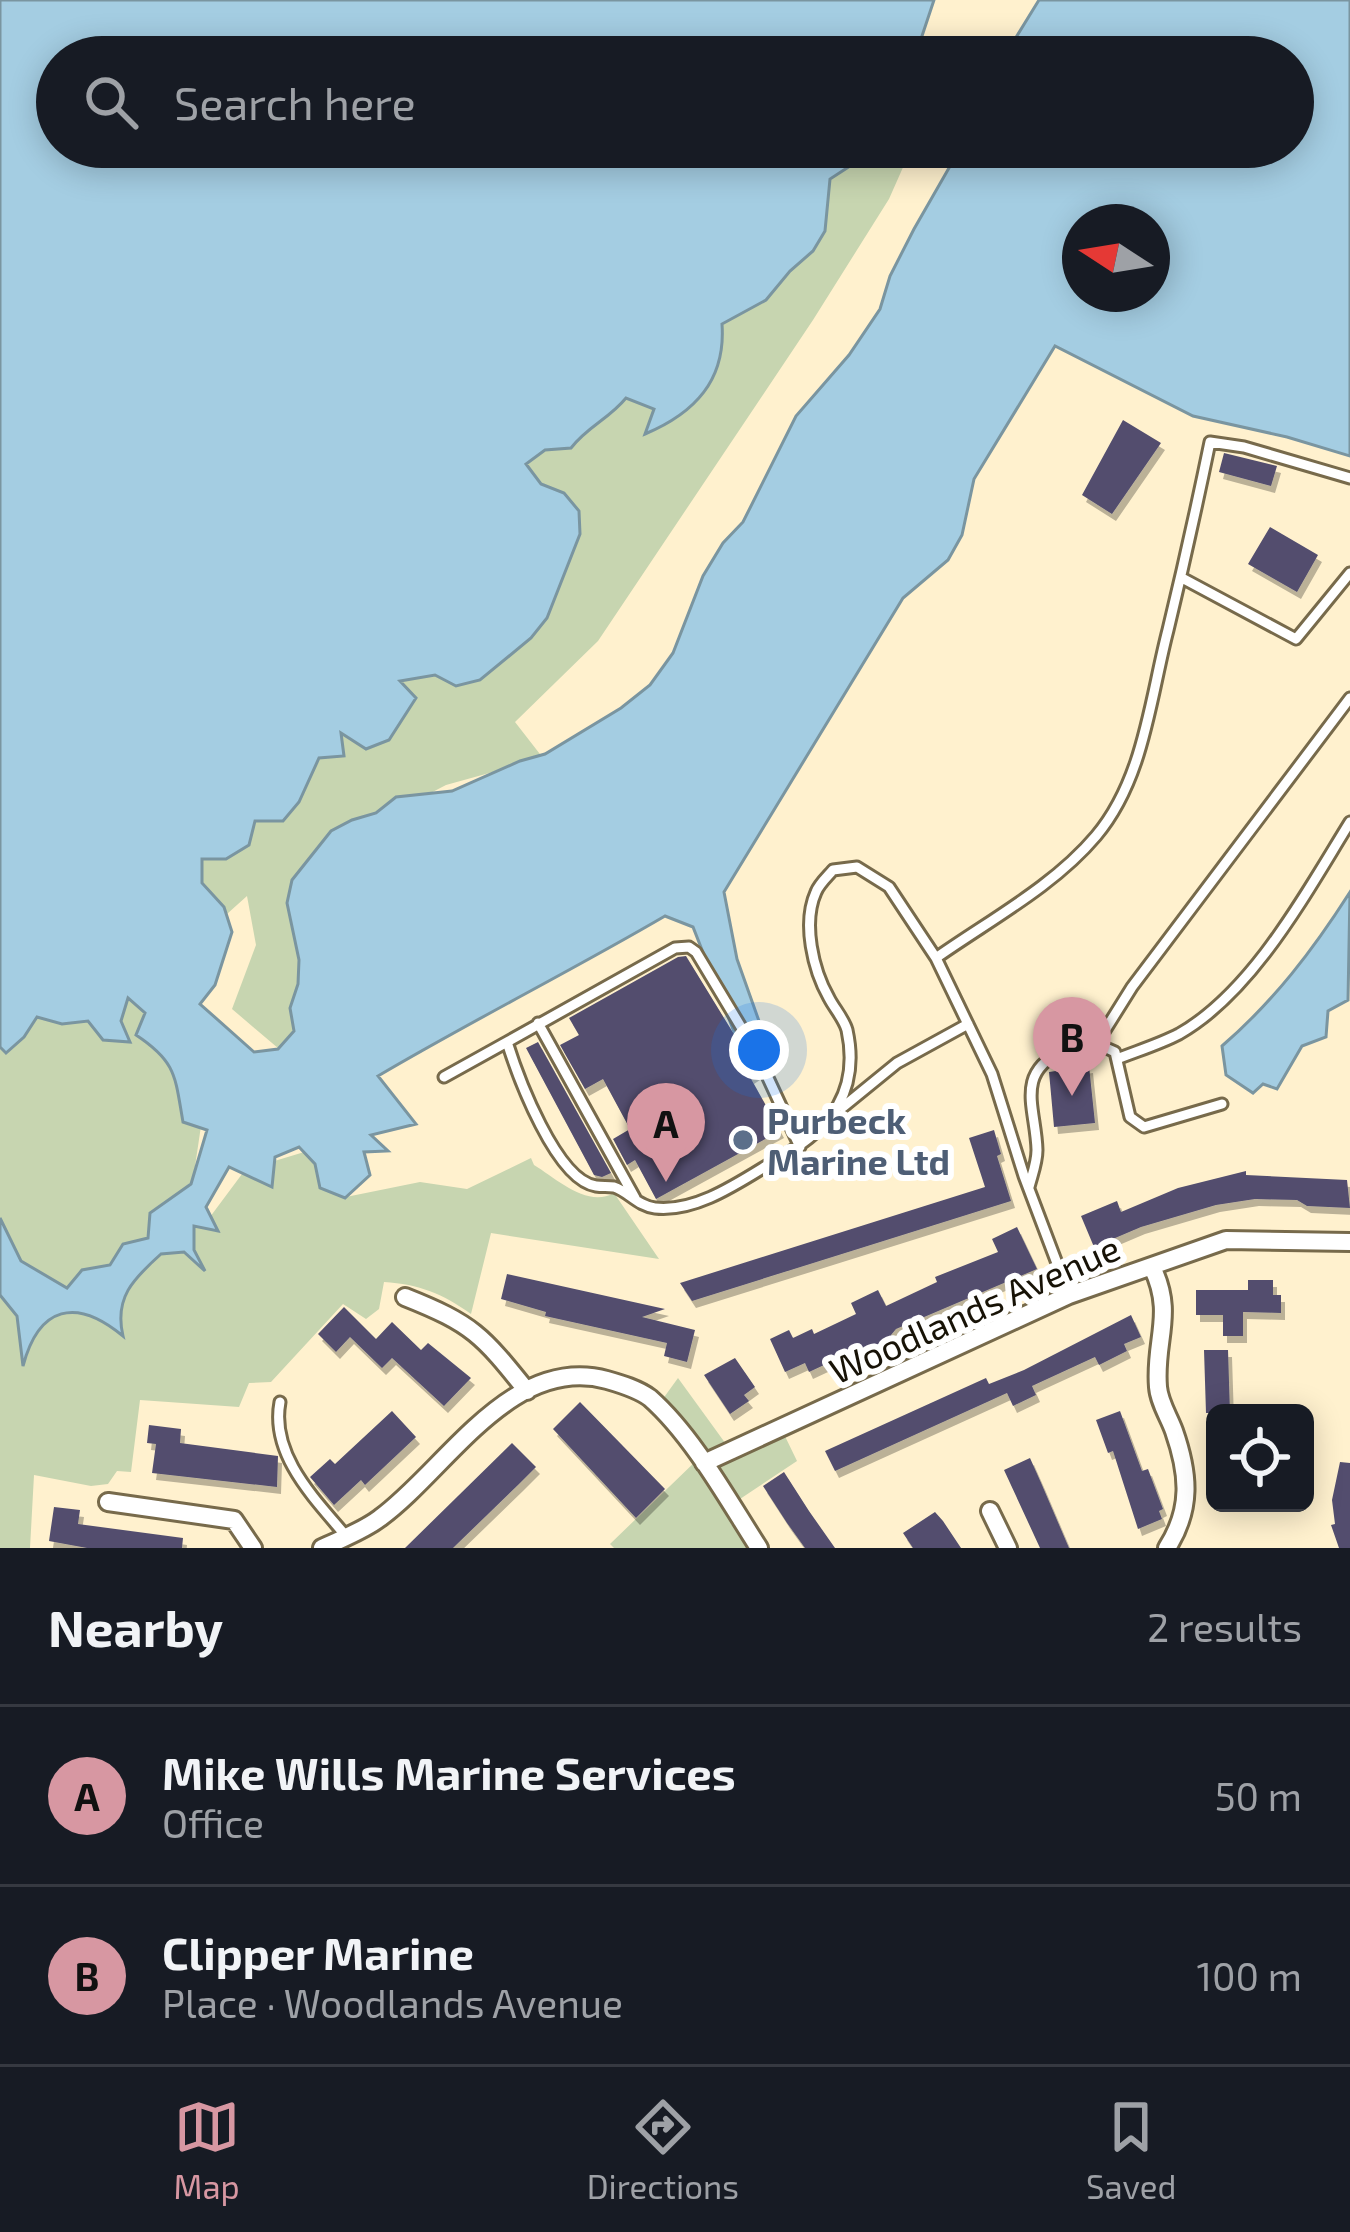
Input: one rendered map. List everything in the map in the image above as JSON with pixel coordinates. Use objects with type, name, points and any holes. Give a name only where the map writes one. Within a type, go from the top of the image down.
[{"type":"street","name":"Woodlands Avenue","points":[[704,1463],[1069,1295],[1226,1240],[1350,1242]]},
{"type":"street","points":[[1151,1267],[1163,1290],[1165,1324],[1158,1387],[1188,1486],[1180,1529],[1167,1548]]},
{"type":"street","points":[[405,1297],[480,1333],[527,1390]]},
{"type":"street","points":[[322,1548],[379,1520],[499,1409],[527,1390],[569,1376],[597,1378],[650,1399],[704,1463],[759,1548]]},
{"type":"street","points":[[108,1502],[234,1520],[254,1548]]},
{"type":"street","points":[[990,1511],[1009,1548]]},
{"type":"lane","points":[[936,958],[1073,860],[1099,833],[1131,777],[1182,578],[1210,442],[1244,447],[1350,478]]},
{"type":"lane","points":[[1182,578],[1296,639],[1350,573]]},
{"type":"lane","points":[[1097,1043],[1132,987],[1350,698]]},
{"type":"lane","points":[[1117,1059],[1177,1035],[1220,1003],[1285,927],[1350,822]]},
{"type":"lane","points":[[836,1112],[848,1090],[847,1028],[826,993],[809,949],[815,893],[832,870],[857,866],[889,887],[936,958],[992,1074],[1069,1295]]},
{"type":"lane","points":[[444,1077],[658,957],[689,946],[755,1052],[800,1147]]},
{"type":"lane","points":[[538,1023],[638,1203]]},
{"type":"lane","points":[[507,1042],[543,1130],[565,1164],[588,1186],[615,1188],[638,1203],[657,1208],[716,1195],[800,1147],[897,1063],[968,1024]]},
{"type":"lane","points":[[1029,1187],[1038,1157],[1030,1096],[1033,1076],[1047,1058],[1071,1046],[1097,1043],[1115,1052],[1130,1117],[1144,1127],[1222,1104]]},
{"type":"lane","points":[[280,1402],[277,1416],[295,1474],[346,1536]]},
{"type":"green space","points":[[481,168],[903,168],[889,199],[813,320],[598,641],[515,722],[543,758],[446,785],[329,846],[317,1023],[285,1054],[232,1009],[256,945],[247,896],[208,931],[148,998],[201,1126],[190,1200],[207,1221],[245,1170],[324,1146],[341,1198],[420,1182],[467,1189],[531,1158],[534,1165],[583,1194],[604,1197],[614,1193],[659,1259],[491,1233],[471,1314],[430,1291],[384,1282],[379,1309],[366,1319],[343,1304],[271,1382],[249,1383],[239,1407],[140,1400],[131,1472],[117,1471],[108,1484],[91,1486],[34,1475],[30,1548],[0,1548],[0,499]]},
{"type":"green space","points":[[678,1378],[731,1451],[781,1428],[797,1461],[731,1505],[759,1548],[614,1548],[610,1544],[699,1458],[657,1407]]},
{"type":"water","points":[[0,0],[934,0],[922,36],[36,36],[36,168],[847,168],[830,179],[825,231],[813,251],[766,300],[722,324],[719,362],[692,405],[645,434],[654,409],[626,398],[571,448],[545,450],[526,464],[541,484],[564,493],[579,511],[580,534],[547,618],[531,638],[480,680],[456,686],[435,675],[400,681],[416,698],[389,740],[366,749],[341,733],[344,756],[319,758],[299,802],[283,821],[255,821],[249,845],[226,859],[202,859],[202,883],[224,907],[232,932],[215,985],[200,1004],[254,1052],[278,1049],[294,1031],[290,1008],[299,960],[287,903],[292,880],[331,831],[376,813],[396,797],[452,791],[545,754],[650,685],[673,653],[703,576],[743,522],[796,416],[849,355],[880,309],[890,276],[949,168],[1314,168],[1314,36],[1017,36],[1039,0],[1350,0],[1350,456],[1193,416],[1055,346],[974,479],[962,535],[948,560],[903,598],[724,892],[737,959],[765,1038],[740,1047],[693,927],[665,916],[378,1076],[416,1124],[371,1135],[388,1151],[364,1152],[370,1175],[345,1198],[320,1188],[315,1164],[299,1147],[275,1157],[272,1187],[229,1167],[206,1207],[218,1231],[194,1226],[194,1250],[205,1271],[184,1252],[161,1254],[128,1290],[121,1311],[123,1336],[90,1316],[61,1314],[39,1331],[23,1366],[17,1316],[0,1295],[0,1218],[21,1261],[67,1288],[82,1270],[110,1265],[123,1244],[148,1238],[150,1213],[191,1184],[207,1130],[183,1122],[172,1072],[160,1054],[136,1035],[145,1013],[128,998],[121,1021],[130,1042],[103,1040],[88,1021],[62,1024],[37,1017],[6,1053],[0,1047]]},
{"type":"water","points":[[1350,892],[1348,1000],[1328,1011],[1326,1037],[1302,1046],[1277,1089],[1263,1084],[1253,1093],[1226,1075],[1222,1046],[1292,974]]},
{"type":"building","points":[[1123,420],[1161,443],[1112,514],[1082,495]]},
{"type":"building","points":[[1224,453],[1277,466],[1271,486],[1219,472]]},
{"type":"building","points":[[1270,527],[1318,555],[1297,592],[1248,564]]},
{"type":"building","points":[[686,956],[751,1062],[756,1073],[750,1077],[780,1131],[656,1199],[635,1160],[627,1165],[613,1139],[630,1129],[603,1079],[585,1089],[560,1045],[579,1035],[569,1018]]},
{"type":"building","points":[[538,1042],[611,1173],[594,1175],[526,1048]]},
{"type":"building","points":[[1089,1066],[1095,1123],[1054,1127],[1049,1072]]},
{"type":"building","points":[[994,1130],[1011,1201],[692,1301],[680,1283],[985,1187],[969,1138]]},
{"type":"building","points":[[1246,1171],[1246,1175],[1347,1180],[1350,1208],[1255,1199],[1141,1227],[1094,1247],[1081,1216],[1117,1201],[1121,1212],[1178,1188]]},
{"type":"building","points":[[1017,1227],[1037,1269],[896,1329],[893,1340],[845,1361],[843,1357],[809,1372],[805,1363],[785,1372],[770,1339],[789,1330],[793,1338],[812,1329],[814,1334],[856,1314],[851,1303],[878,1290],[886,1306],[937,1282],[935,1277],[998,1252],[992,1239]]},
{"type":"building","points":[[507,1274],[665,1309],[642,1317],[695,1330],[687,1362],[664,1356],[667,1343],[545,1316],[546,1312],[501,1299]]},
{"type":"building","points":[[1248,1280],[1273,1280],[1273,1295],[1281,1295],[1281,1313],[1243,1312],[1243,1336],[1223,1336],[1223,1315],[1196,1315],[1196,1290],[1248,1290]]},
{"type":"building","points":[[344,1307],[376,1339],[392,1322],[421,1350],[428,1343],[471,1378],[444,1406],[392,1358],[382,1368],[350,1337],[336,1352],[318,1334]]},
{"type":"building","points":[[1131,1315],[1141,1337],[1124,1344],[1127,1351],[1099,1365],[1095,1357],[1032,1386],[1036,1395],[1013,1406],[1007,1393],[835,1471],[825,1451],[986,1378],[989,1384],[1024,1370]]},
{"type":"building","points":[[1204,1350],[1228,1350],[1230,1404],[1206,1404],[1206,1413]]},
{"type":"building","points":[[735,1358],[755,1387],[744,1395],[749,1401],[730,1414],[704,1375]]},
{"type":"building","points":[[580,1402],[665,1489],[636,1518],[553,1429]]},
{"type":"building","points":[[392,1411],[416,1437],[365,1485],[361,1480],[334,1505],[310,1477],[330,1459],[335,1464]]},
{"type":"building","points":[[1120,1411],[1142,1471],[1148,1469],[1163,1509],[1159,1511],[1162,1519],[1138,1529],[1113,1451],[1108,1453],[1096,1420]]},
{"type":"building","points":[[149,1425],[181,1429],[180,1443],[278,1456],[277,1487],[152,1473],[156,1444],[147,1443]]},
{"type":"building","points":[[512,1443],[536,1467],[519,1484],[453,1548],[405,1548]]},
{"type":"building","points":[[1030,1458],[1069,1548],[1040,1548],[1004,1470]]},
{"type":"building","points":[[1340,1462],[1350,1463],[1350,1548],[1339,1548],[1331,1525],[1335,1524],[1332,1500]]},
{"type":"building","points":[[784,1472],[835,1548],[805,1548],[787,1523],[763,1486]]},
{"type":"building","points":[[54,1507],[80,1510],[78,1524],[183,1538],[182,1548],[87,1548],[49,1541]]},
{"type":"building","points":[[935,1512],[961,1548],[913,1548],[903,1533]]},
{"type":"place","name":"Clipper Marine","points":[[1072,1096]]},
{"type":"place","name":"Purbeck Marine Ltd","points":[[743,1140]]},
{"type":"place","name":"Mike Wills Marine Services","points":[[666,1182]]}]
